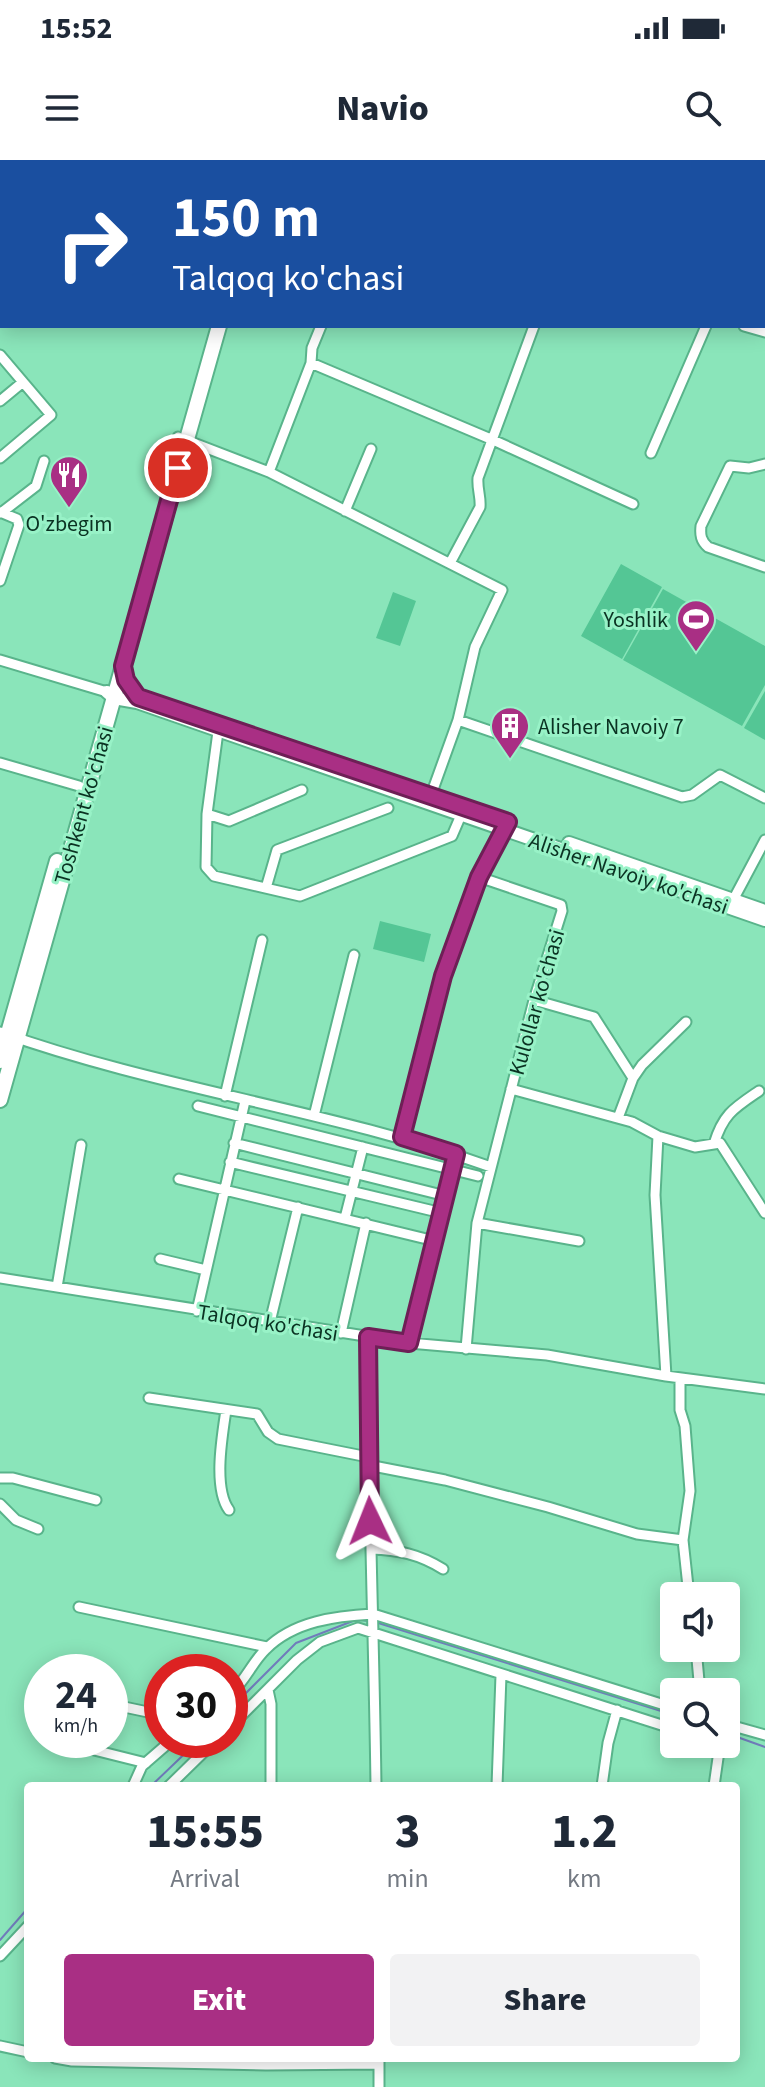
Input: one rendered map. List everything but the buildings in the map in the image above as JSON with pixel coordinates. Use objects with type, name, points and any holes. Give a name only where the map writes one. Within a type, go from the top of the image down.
[{"type":"highway","name":"Toshkent ko'chasi","points":[[0,1100],[8,1035],[79,786],[123,666],[209,328]]},
{"type":"highway","name":"Toshkent ko'chasi","points":[[0,1061],[107,721],[182,438],[218,328]]},
{"type":"main road","points":[[107,721],[118,710],[138,700],[126,680],[123,666]]},
{"type":"main road","name":"Alisher Navoiy ko'chasi","points":[[112,694],[431,795],[507,826],[731,904],[765,920]]},
{"type":"main road","name":"Alisher Navoiy ko'chasi","points":[[218,727],[461,815],[507,826]]},
{"type":"main road","name":"Alisher Navoiy ko'chasi","points":[[731,904],[765,911]]},
{"type":"street","points":[[269,472],[311,363],[312,348],[320,328]]},
{"type":"street","points":[[450,563],[480,507],[478,478],[533,328]]},
{"type":"street","points":[[651,453],[705,328]]},
{"type":"street","points":[[0,355],[51,415],[0,458]]},
{"type":"street","points":[[311,363],[493,440],[633,504]]},
{"type":"street","points":[[0,401],[23,382]]},
{"type":"street","points":[[182,438],[269,472],[502,590],[475,647],[458,720],[431,795]]},
{"type":"street","points":[[345,511],[371,449]]},
{"type":"street","points":[[0,513],[36,486],[44,461]]},
{"type":"street","points":[[765,464],[749,468],[730,466],[701,526],[703,543],[708,547],[765,567]]},
{"type":"street","points":[[0,513],[17,519],[19,525],[0,581]]},
{"type":"street","points":[[0,660],[112,694]]},
{"type":"street","points":[[458,720],[682,797],[692,795],[720,775],[765,798]]},
{"type":"street","points":[[218,727],[207,814],[206,867],[214,876],[300,896],[452,836],[461,815]]},
{"type":"street","points":[[0,763],[79,786]]},
{"type":"street","points":[[207,814],[229,821],[302,790]]},
{"type":"street","points":[[266,888],[277,850],[388,808]]},
{"type":"street","points":[[402,1137],[443,976],[479,877],[507,826]]},
{"type":"street","points":[[731,904],[765,840]]},
{"type":"street","name":"Kulollar ko'chasi","points":[[466,1349],[477,1223],[534,1000],[562,911],[561,905],[479,877]]},
{"type":"street","points":[[225,1096],[262,940]]},
{"type":"street","points":[[314,1116],[354,955]]},
{"type":"street","points":[[534,1000],[594,1017],[633,1078]]},
{"type":"street","points":[[618,1118],[633,1078],[642,1065],[686,1022]]},
{"type":"street","points":[[8,1035],[225,1096],[402,1137],[491,1167]]},
{"type":"street","name":"Kulollar ko'chasi","points":[[511,1089],[632,1122],[658,1136],[695,1147],[714,1144]]},
{"type":"street","points":[[759,1091],[728,1113],[719,1126],[714,1144],[720,1143],[765,1213]]},
{"type":"street","points":[[197,1311],[245,1101]]},
{"type":"street","points":[[198,1106],[478,1176]]},
{"type":"street","points":[[658,1136],[655,1195],[666,1376]]},
{"type":"street","points":[[234,1143],[446,1196]]},
{"type":"street","points":[[57,1287],[81,1145]]},
{"type":"street","points":[[345,1218],[363,1147]]},
{"type":"street","points":[[409,1343],[456,1154]]},
{"type":"street","points":[[230,1162],[442,1213]]},
{"type":"street","points":[[179,1179],[435,1241]]},
{"type":"street","points":[[270,1322],[298,1207]]},
{"type":"street","points":[[341,1333],[366,1223]]},
{"type":"street","points":[[477,1223],[579,1241]]},
{"type":"street","points":[[160,1259],[206,1270]]},
{"type":"street","name":"Talqoq ko'chasi","points":[[0,1278],[409,1343],[547,1355],[666,1376],[765,1389]]},
{"type":"street","points":[[368,1337],[376,1782]]},
{"type":"street","points":[[680,1378],[680,1410],[685,1426],[690,1491],[683,1540],[688,1582]]},
{"type":"street","points":[[149,1398],[257,1414],[268,1432],[278,1439],[475,1487],[637,1534],[683,1540]]},
{"type":"street","points":[[226,1410],[221,1445],[221,1500],[229,1510]]},
{"type":"street","points":[[0,1478],[13,1478],[96,1500]]},
{"type":"street","points":[[0,1504],[16,1520],[38,1529]]},
{"type":"street","points":[[371,1549],[422,1556],[443,1569]]},
{"type":"street","points":[[79,1607],[267,1647]]},
{"type":"street","points":[[248,1671],[267,1647],[288,1633],[333,1616],[373,1614],[660,1704]]},
{"type":"street","points":[[248,1709],[297,1660],[320,1642],[358,1628],[660,1724]]},
{"type":"street","points":[[497,1782],[501,1675]]},
{"type":"street","points":[[268,1690],[271,1704],[271,1782]]},
{"type":"street","points":[[603,1782],[617,1710]]},
{"type":"street","points":[[740,1728],[765,1735]]},
{"type":"street","points":[[126,1758],[146,1763]]},
{"type":"street","points":[[135,1782],[152,1758]]},
{"type":"street","points":[[173,1782],[198,1758]]},
{"type":"street","points":[[715,1782],[718,1758]]},
{"type":"street","points":[[0,1956],[24,1930]]},
{"type":"street","points":[[0,2046],[24,2051]]},
{"type":"street","points":[[379,2062],[379,2087]]},
{"type":"green space","points":[[621,564],[662,587],[622,659],[581,636]]},
{"type":"green space","name":"Yoshlik","points":[[663,589],[765,646],[765,685],[742,726],[623,660]]},
{"type":"green space","points":[[393,592],[416,601],[400,646],[376,638]]},
{"type":"green space","points":[[765,691],[765,740],[744,728]]},
{"type":"green space","points":[[380,921],[431,934],[424,962],[373,949]]},
{"type":"waterway","points":[[248,1691],[296,1643],[358,1619],[368,1621]]},
{"type":"waterway","points":[[375,1622],[660,1711]]},
{"type":"waterway","points":[[740,1738],[765,1747]]},
{"type":"waterway","points":[[155,1782],[180,1758]]},
{"type":"waterway","points":[[0,1940],[24,1913]]},
{"type":"place","name":"O'zbegim","points":[[69,509]]},
{"type":"place","name":"Yoshlik","points":[[696,653]]},
{"type":"place","name":"Alisher Navoiy 7","points":[[510,760]]},
{"type":"route","points":[[178,468],[123,666],[126,680],[138,697],[508,822],[479,877],[443,976],[402,1137],[456,1154],[409,1343],[368,1337],[370,1521]]}]
